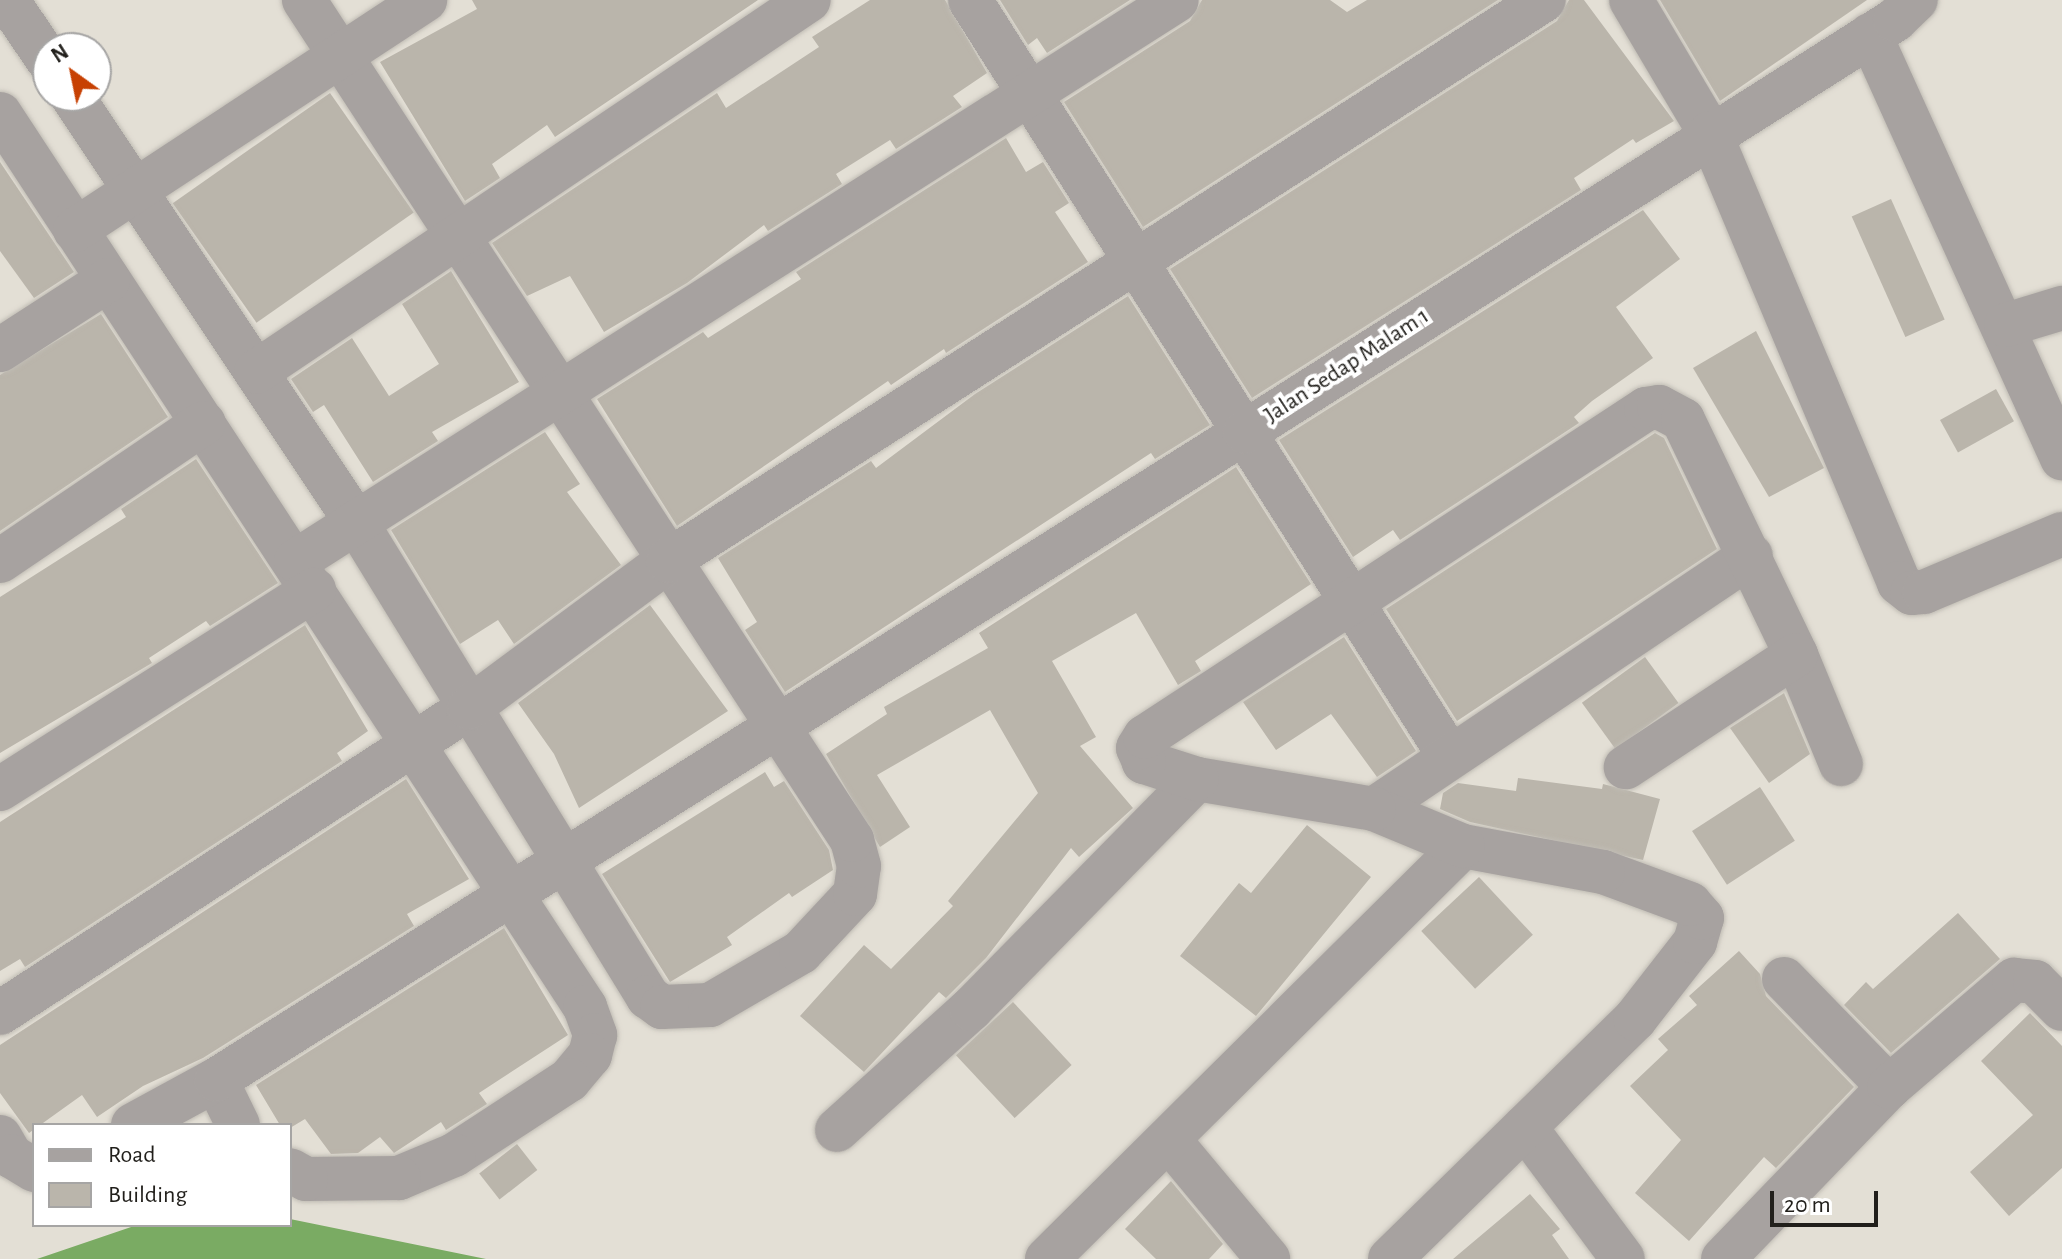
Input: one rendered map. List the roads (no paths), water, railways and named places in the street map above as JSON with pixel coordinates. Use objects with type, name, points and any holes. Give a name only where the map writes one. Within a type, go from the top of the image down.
[{"type":"street","points":[[7,0],[32,37]]},
{"type":"street","points":[[83,112],[356,522],[648,997],[662,1007],[710,1005],[801,952],[855,894],[859,866],[852,840],[775,728],[304,0]]},
{"type":"street","points":[[75,230],[425,0]]},
{"type":"street","points":[[256,372],[809,0]]},
{"type":"street","points":[[970,0],[1450,757]]},
{"type":"street","points":[[0,789],[305,575],[356,522],[1031,97],[1177,0]]},
{"type":"street","points":[[0,1013],[413,746],[668,561],[1544,0]]},
{"type":"street","points":[[1631,0],[1710,133],[1899,583],[1912,593],[1924,592],[2062,534]]},
{"type":"street","name":"Jalan Sedap Malam 1","points":[[137,1123],[216,1080],[1245,432],[1710,133],[1870,35],[1916,0]]},
{"type":"street","points":[[1870,35],[2006,325],[2062,458]]},
{"type":"street","points":[[6,137],[75,230],[305,575],[585,1007],[595,1035],[590,1055],[569,1080],[454,1155],[399,1178],[306,1179],[292,1171]]},
{"type":"street","points":[[0,350],[108,280]]},
{"type":"street","points":[[2006,325],[2062,308]]},
{"type":"street","points":[[1390,1259],[1635,1019],[1695,942],[1702,918],[1690,904],[1603,872],[1463,846],[1374,809],[1197,779],[1144,762],[1138,748],[1145,737],[1646,409],[1659,407],[1683,420],[1751,556],[1841,764]]},
{"type":"street","points":[[0,561],[204,423]]},
{"type":"street","points":[[1374,809],[1751,556]]},
{"type":"street","points":[[1626,767],[1796,655]]},
{"type":"street","points":[[837,1130],[971,1009],[1197,779]]},
{"type":"street","points":[[1047,1259],[1463,846]]},
{"type":"street","points":[[1784,979],[1889,1087]]},
{"type":"street","points":[[1723,1259],[1889,1087],[2014,980],[2035,982],[2062,1009]]},
{"type":"street","points":[[216,1080],[237,1123]]},
{"type":"street","points":[[1525,1127],[1623,1259]]},
{"type":"street","points":[[0,1137],[11,1156],[32,1169]]},
{"type":"street","points":[[1169,1140],[1268,1259]]}]
